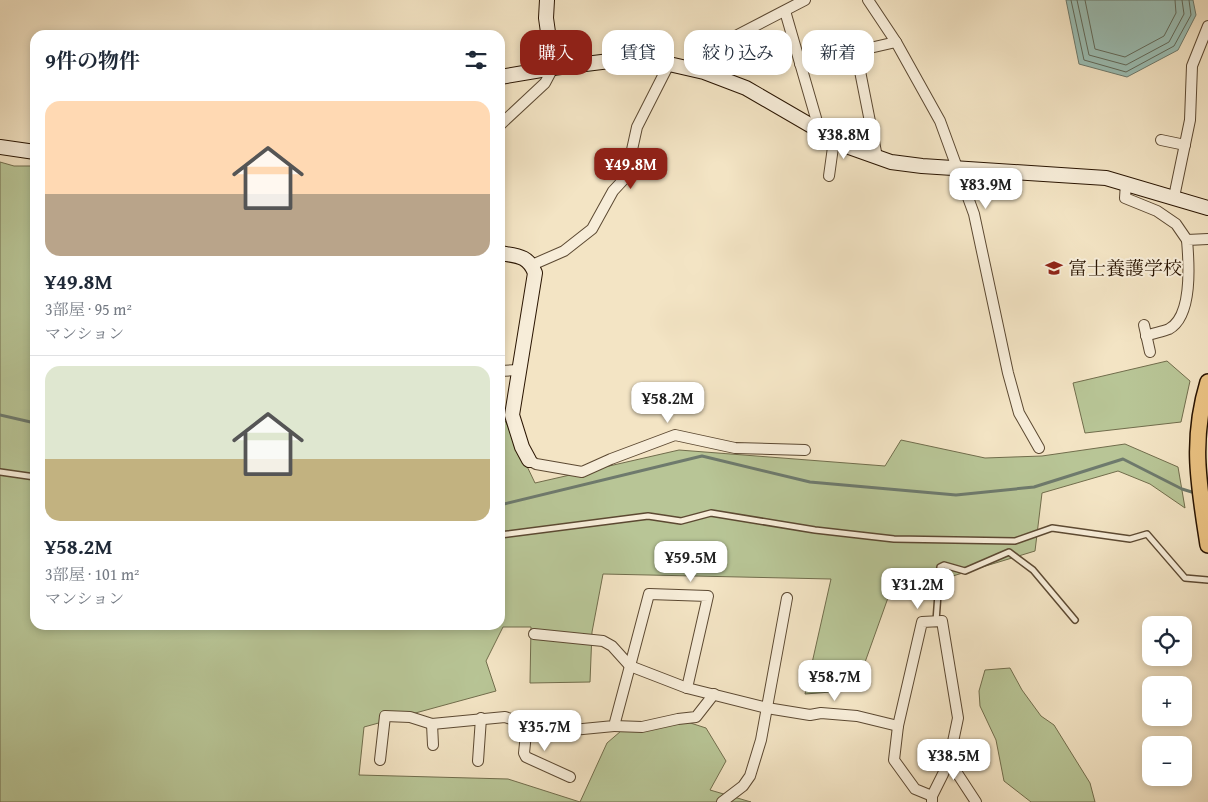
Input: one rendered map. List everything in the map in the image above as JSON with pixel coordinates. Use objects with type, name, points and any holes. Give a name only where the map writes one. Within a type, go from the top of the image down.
[{"type":"main road","points":[[1208,382],[1197,434],[1201,497],[1208,545]]},
{"type":"street","points":[[547,0],[546,18],[548,30]]},
{"type":"street","points":[[748,30],[805,0]]},
{"type":"street","points":[[868,0],[896,42],[940,121],[974,214],[1008,373],[1019,413],[1039,448]]},
{"type":"street","points":[[785,11],[820,132]]},
{"type":"street","points":[[1174,197],[1190,120],[1192,66],[1208,26]]},
{"type":"street","points":[[874,47],[896,42]]},
{"type":"street","points":[[505,76],[520,74]]},
{"type":"street","points":[[505,120],[545,83],[550,75]]},
{"type":"street","points":[[532,266],[564,250],[592,229],[614,191],[626,177],[637,127],[663,75]]},
{"type":"street","points":[[712,75],[746,88],[846,146],[891,162],[922,166],[1106,178],[1208,208]]},
{"type":"street","points":[[861,75],[877,157]]},
{"type":"street","points":[[830,176],[834,140]]},
{"type":"street","points":[[1160,140],[1185,145]]},
{"type":"street","points":[[3,151],[30,152]]},
{"type":"street","points":[[1126,183],[1125,198],[1157,211],[1176,224],[1187,240],[1190,272],[1185,302],[1179,319],[1170,328],[1146,336]]},
{"type":"street","points":[[1187,240],[1208,239]]},
{"type":"street","points":[[505,254],[522,257],[532,266],[535,273],[512,415],[522,447],[529,460],[536,464],[582,472],[675,434],[734,448],[806,450]]},
{"type":"street","points":[[1144,325],[1150,352]]},
{"type":"street","points":[[505,371],[519,370]]},
{"type":"street","points":[[614,726],[649,594],[708,596],[687,688]]},
{"type":"street","points":[[722,802],[743,786],[750,776],[762,740],[787,598]]},
{"type":"street","points":[[936,621],[942,621],[958,718],[950,756],[932,799],[915,789],[894,760],[898,726],[922,622],[936,621]]},
{"type":"street","points":[[534,634],[603,641],[612,646],[630,666],[687,688],[767,708],[810,715],[821,713],[857,716],[898,726]]},
{"type":"street","points":[[380,760],[385,716],[410,718],[432,724],[505,717],[527,724],[562,731],[614,726],[642,727],[696,717],[714,694]]},
{"type":"street","points":[[478,761],[481,718]]},
{"type":"street","points":[[432,724],[433,745]]},
{"type":"street","points":[[527,724],[524,753],[526,757],[570,777]]},
{"type":"street","points":[[950,756],[957,773],[976,802]]},
{"type":"lane","points":[[0,472],[30,476]]},
{"type":"lane","points":[[505,534],[648,516],[681,521],[711,513],[815,530],[894,539],[1015,541],[1052,528],[1130,540],[1147,534],[1185,578],[1208,580]]},
{"type":"lane","points":[[936,621],[940,567],[944,565],[965,571],[1008,552],[1033,570],[1075,620]]},
{"type":"green space","points":[[0,162],[14,166],[30,166],[30,630],[502,630],[486,661],[496,691],[364,727],[359,775],[508,779],[580,802],[0,802]]},
{"type":"green space","points":[[1167,361],[1190,381],[1181,422],[1085,433],[1073,383]]},
{"type":"green space","points":[[505,420],[535,483],[679,450],[885,466],[901,440],[985,458],[1042,456],[1125,444],[1178,467],[1185,508],[1150,484],[1118,471],[1042,493],[1035,551],[933,582],[894,581],[864,665],[831,692],[805,694],[831,579],[603,574],[592,632],[590,682],[530,683],[531,627],[505,627]]},
{"type":"green space","points":[[1010,668],[1022,690],[1041,716],[1054,725],[1090,783],[1095,802],[1031,802],[1004,781],[996,740],[980,706],[979,691],[985,670]]},
{"type":"green space","points":[[678,719],[706,728],[726,761],[710,790],[751,802],[580,802],[607,743],[628,725]]},
{"type":"water","points":[[1066,0],[1193,0],[1196,15],[1178,50],[1127,77],[1079,64]]},
{"type":"waterway","points":[[0,415],[30,422]]},
{"type":"waterway","points":[[505,504],[702,456],[810,482],[956,495],[1034,487],[1123,459],[1182,489],[1195,493]]},
{"type":"place","name":"富士養護学校","points":[[1054,268]]}]
